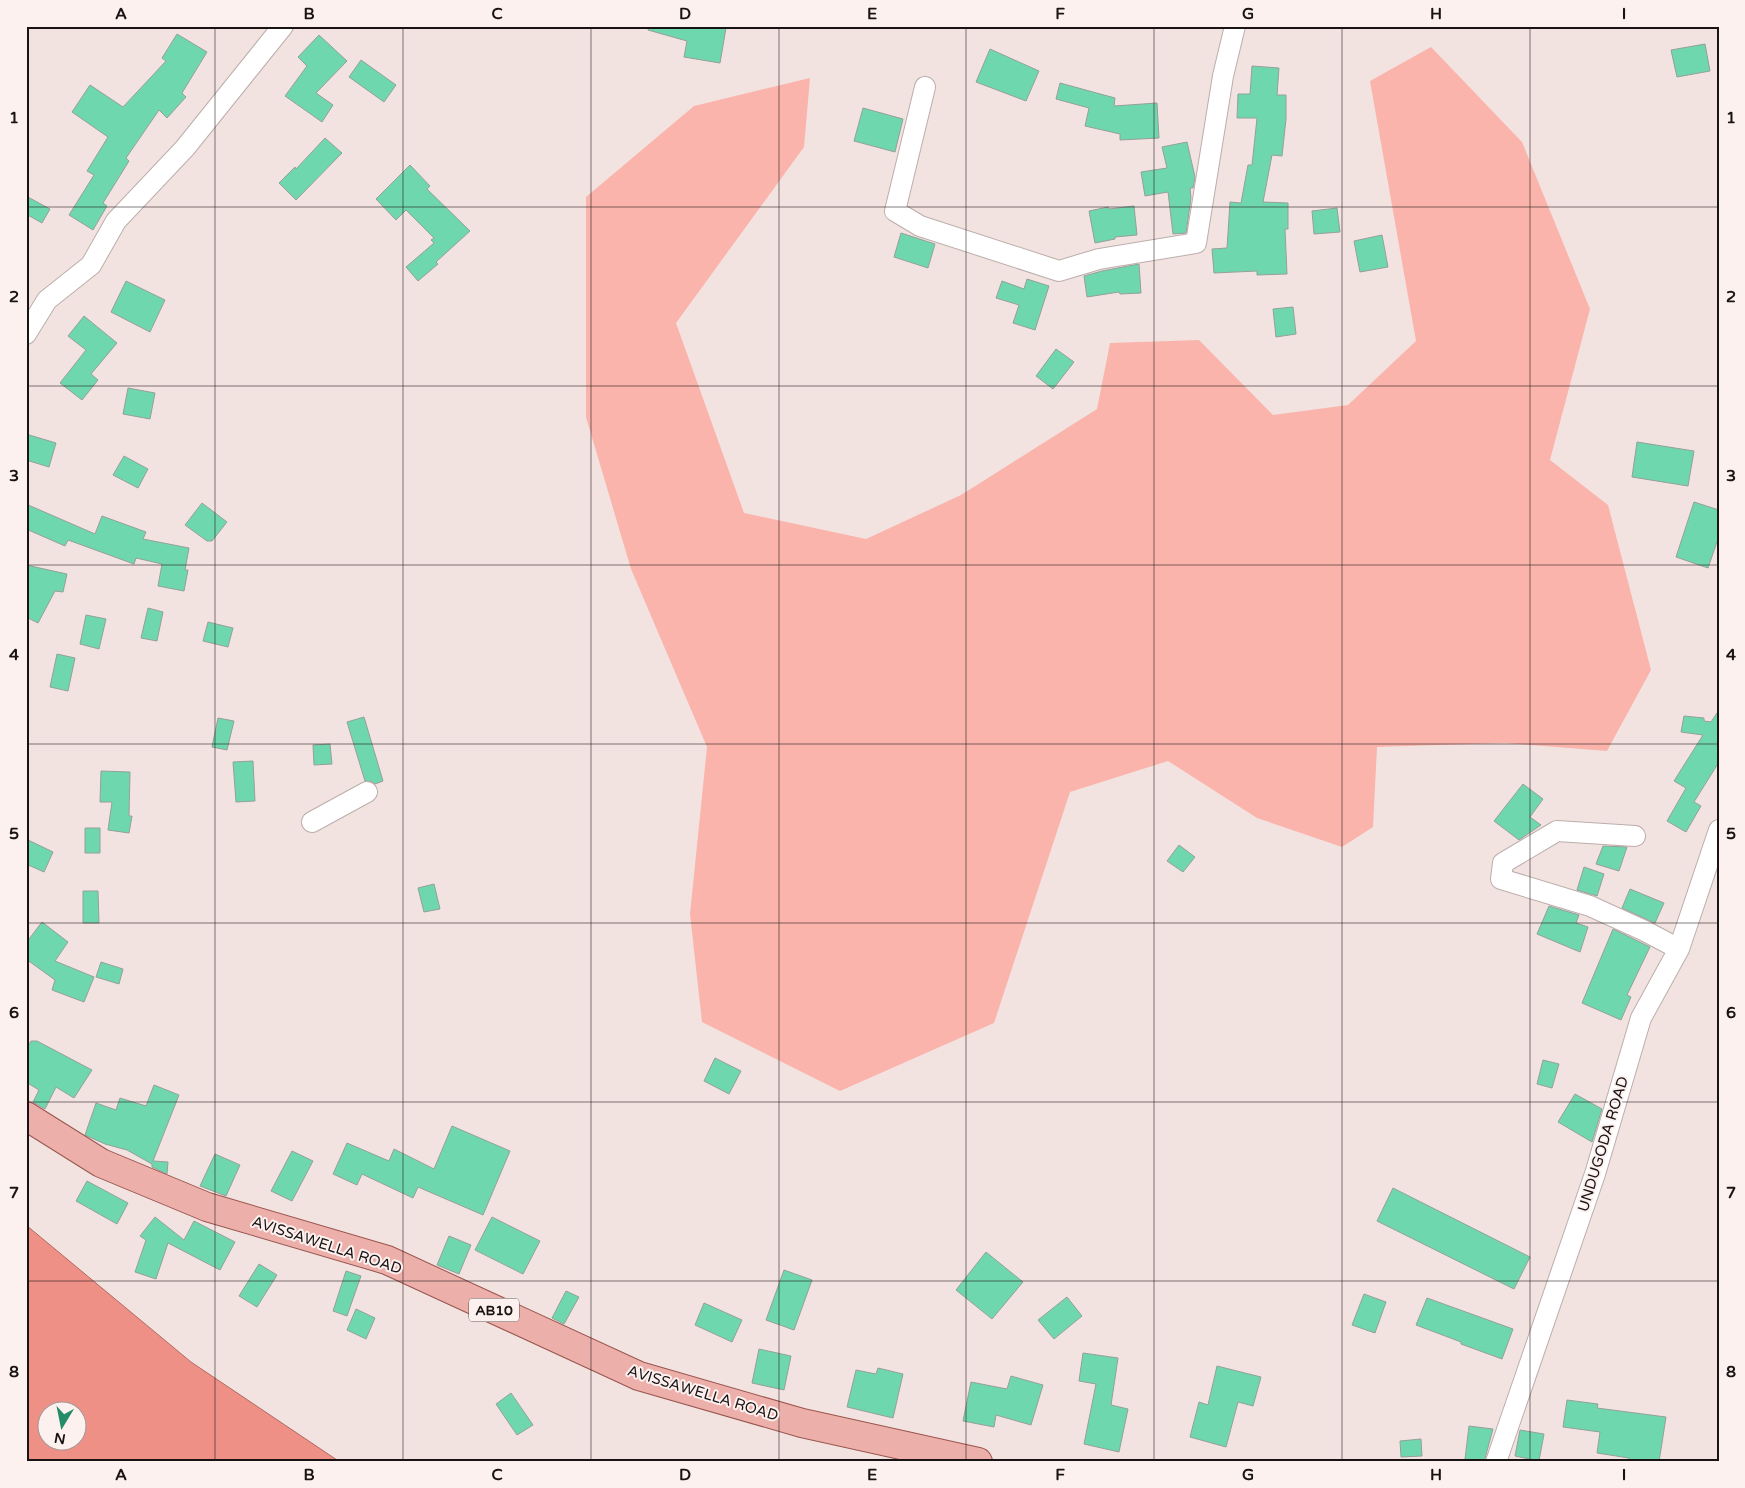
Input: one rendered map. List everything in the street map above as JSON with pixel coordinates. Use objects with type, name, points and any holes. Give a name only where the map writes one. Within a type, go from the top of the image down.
[{"type":"main road","name":"AVISSAWELLA ROAD","points":[[26,1116],[101,1163],[207,1207],[387,1260],[639,1376],[802,1423],[978,1462]]},
{"type":"street","points":[[26,334],[47,300],[91,265],[116,221],[185,148],[283,26]]},
{"type":"street","points":[[925,88],[895,211],[920,226],[1059,271],[1099,259],[1196,244],[1223,76],[1235,26]]},
{"type":"street","points":[[312,822],[367,792]]},
{"type":"street","name":"UNDUGODA ROAD","points":[[1496,1462],[1595,1174],[1641,1018],[1679,949],[1719,830]]},
{"type":"street","points":[[1635,836],[1557,832],[1503,863],[1501,879],[1590,906],[1679,949]]},
{"type":"shaded area","points":[[1431,47],[1522,142],[1590,309],[1550,460],[1608,505],[1651,670],[1607,751],[1505,743],[1377,747],[1373,827],[1342,847],[1257,818],[1168,761],[1070,792],[994,1023],[840,1091],[702,1022],[690,914],[707,747],[631,569],[586,417],[586,197],[694,106],[810,78],[804,147],[676,323],[744,513],[866,539],[961,495],[1097,409],[1110,343],[1199,340],[1273,415],[1348,405],[1416,341],[1370,81]]},
{"type":"shaded area","points":[[26,1225],[191,1362],[340,1462],[26,1462]]},
{"type":"building","points":[[649,26],[715,26],[726,28],[720,63],[684,57],[687,41],[648,30]]},
{"type":"building","points":[[177,34],[207,52],[182,93],[186,97],[167,118],[159,110],[126,158],[129,161],[103,203],[107,206],[93,230],[69,215],[94,175],[87,171],[108,137],[72,112],[90,85],[123,107],[166,61],[162,58]]},
{"type":"building","points":[[319,35],[347,61],[316,93],[333,105],[322,122],[285,96],[307,66],[298,57]]},
{"type":"building","points":[[1705,44],[1710,71],[1677,77],[1671,50]]},
{"type":"building","points":[[990,49],[1039,71],[1026,101],[976,82]]},
{"type":"building","points":[[361,60],[396,85],[384,102],[349,77]]},
{"type":"building","points":[[1252,66],[1279,68],[1277,95],[1286,95],[1286,119],[1282,156],[1272,155],[1263,202],[1288,203],[1288,229],[1285,229],[1287,274],[1257,275],[1257,271],[1214,273],[1212,249],[1227,248],[1230,202],[1241,203],[1248,165],[1252,165],[1257,118],[1237,118],[1238,94],[1250,94]]},
{"type":"building","points":[[1060,83],[1115,98],[1114,106],[1157,103],[1159,138],[1120,140],[1120,134],[1085,126],[1089,108],[1056,99]]},
{"type":"building","points":[[863,108],[903,119],[895,152],[854,141]]},
{"type":"building","points":[[325,138],[342,153],[296,200],[279,183],[295,167],[296,169]]},
{"type":"building","points":[[1187,142],[1195,177],[1193,188],[1190,188],[1191,198],[1186,233],[1173,234],[1168,192],[1145,196],[1141,172],[1167,168],[1162,147]]},
{"type":"building","points":[[410,165],[430,186],[427,189],[470,231],[436,262],[438,264],[418,281],[406,267],[434,243],[431,240],[434,238],[406,210],[396,220],[376,199]]},
{"type":"building","points":[[26,196],[50,209],[42,223],[26,214]]},
{"type":"building","points":[[1134,206],[1137,235],[1115,237],[1115,239],[1095,243],[1089,211],[1108,207],[1109,209]]},
{"type":"building","points":[[1337,208],[1340,232],[1314,234],[1312,211]]},
{"type":"building","points":[[901,233],[935,244],[928,268],[894,257]]},
{"type":"building","points":[[1382,235],[1388,267],[1360,272],[1354,241]]},
{"type":"building","points":[[1139,264],[1141,293],[1120,294],[1119,292],[1087,297],[1084,276]]},
{"type":"building","points":[[1027,279],[1049,286],[1035,330],[1013,323],[1019,305],[996,298],[1002,281],[1024,289]]},
{"type":"building","points":[[126,281],[165,300],[150,332],[111,312]]},
{"type":"building","points":[[1293,307],[1296,334],[1276,337],[1273,309]]},
{"type":"building","points":[[84,316],[117,343],[91,374],[98,380],[82,400],[60,383],[86,350],[68,336]]},
{"type":"building","points":[[1056,349],[1074,362],[1053,389],[1036,376]]},
{"type":"building","points":[[128,388],[155,393],[150,419],[123,414]]},
{"type":"building","points":[[26,434],[56,443],[49,467],[26,460]]},
{"type":"building","points":[[1637,442],[1694,451],[1688,486],[1632,477]]},
{"type":"building","points":[[124,456],[148,469],[138,488],[113,475]]},
{"type":"building","points":[[1694,502],[1719,510],[1719,536],[1708,568],[1676,557]]},
{"type":"building","points":[[202,503],[227,522],[212,541],[207,541],[185,525]]},
{"type":"building","points":[[26,504],[95,534],[102,516],[146,532],[143,539],[189,548],[185,570],[188,570],[184,591],[158,586],[162,564],[136,558],[134,564],[68,540],[65,546],[26,529]]},
{"type":"building","points":[[26,565],[67,574],[63,592],[55,591],[38,623],[26,617]]},
{"type":"building","points":[[148,608],[163,612],[157,641],[141,638]]},
{"type":"building","points":[[86,615],[106,619],[99,649],[80,644]]},
{"type":"building","points":[[208,622],[233,628],[228,647],[203,641]]},
{"type":"building","points":[[57,654],[75,658],[68,691],[50,687]]},
{"type":"building","points":[[1719,710],[1719,762],[1694,802],[1701,806],[1686,832],[1667,821],[1686,788],[1674,781],[1703,735],[1681,732],[1684,716],[1704,718],[1704,721],[1711,722]]},
{"type":"building","points":[[364,717],[383,781],[375,784],[365,781],[347,722]]},
{"type":"building","points":[[218,718],[234,721],[227,750],[212,747]]},
{"type":"building","points":[[330,744],[332,764],[314,765],[313,745]]},
{"type":"building","points":[[253,761],[255,801],[236,802],[233,762]]},
{"type":"building","points":[[101,771],[130,772],[129,816],[132,816],[129,833],[108,830],[112,802],[100,802]]},
{"type":"building","points":[[1523,784],[1543,799],[1530,817],[1541,825],[1519,840],[1494,821]]},
{"type":"building","points":[[85,828],[100,828],[100,853],[85,853]]},
{"type":"building","points":[[26,839],[53,852],[44,872],[26,864]]},
{"type":"building","points":[[1179,845],[1195,857],[1183,872],[1167,861]]},
{"type":"building","points":[[1603,846],[1627,847],[1619,871],[1596,864]]},
{"type":"building","points":[[1584,867],[1604,874],[1597,896],[1577,890]]},
{"type":"building","points":[[434,884],[440,909],[424,912],[418,888]]},
{"type":"building","points":[[1630,889],[1664,903],[1655,923],[1622,908]]},
{"type":"building","points":[[83,891],[98,891],[99,923],[83,923]]},
{"type":"building","points":[[1549,906],[1579,915],[1576,923],[1588,927],[1580,952],[1537,934]]},
{"type":"building","points":[[42,922],[68,942],[55,961],[94,977],[84,1002],[52,990],[55,980],[26,959],[26,943]]},
{"type":"building","points":[[1613,929],[1650,947],[1627,995],[1631,997],[1621,1020],[1582,1003]]},
{"type":"building","points":[[101,962],[123,969],[119,984],[96,977]]},
{"type":"building","points":[[31,1041],[37,1041],[92,1070],[74,1098],[56,1087],[45,1109],[33,1102],[39,1090],[26,1082],[26,1050]]},
{"type":"building","points":[[715,1058],[741,1071],[729,1094],[704,1081]]},
{"type":"building","points":[[1543,1060],[1559,1064],[1552,1088],[1537,1084]]},
{"type":"building","points":[[154,1085],[179,1095],[153,1161],[168,1162],[167,1174],[152,1167],[152,1164],[127,1150],[105,1144],[85,1135],[96,1103],[116,1110],[120,1098],[146,1106]]},
{"type":"building","points":[[1575,1094],[1602,1109],[1592,1142],[1558,1122]]},
{"type":"building","points":[[452,1126],[510,1151],[483,1215],[418,1187],[413,1198],[362,1174],[357,1185],[333,1174],[347,1143],[389,1161],[394,1149],[434,1169]]},
{"type":"building","points":[[292,1151],[313,1161],[292,1201],[271,1191]]},
{"type":"building","points":[[215,1154],[240,1165],[226,1196],[200,1186]]},
{"type":"building","points":[[87,1181],[128,1203],[117,1224],[76,1201]]},
{"type":"building","points":[[1393,1188],[1530,1257],[1514,1289],[1377,1221]]},
{"type":"building","points":[[155,1217],[184,1240],[194,1221],[235,1242],[220,1270],[168,1243],[156,1279],[135,1272],[146,1240],[140,1236]]},
{"type":"building","points":[[492,1217],[540,1241],[523,1274],[475,1250]]},
{"type":"building","points":[[449,1236],[471,1245],[459,1274],[437,1265]]},
{"type":"building","points":[[986,1252],[1023,1282],[992,1319],[956,1290]]},
{"type":"building","points":[[259,1264],[277,1275],[257,1307],[239,1296]]},
{"type":"building","points":[[784,1270],[812,1280],[794,1330],[766,1320]]},
{"type":"building","points":[[346,1271],[361,1276],[347,1316],[333,1311]]},
{"type":"building","points":[[566,1291],[579,1297],[564,1324],[552,1318]]},
{"type":"building","points":[[1364,1294],[1386,1302],[1375,1333],[1352,1325]]},
{"type":"building","points":[[1067,1297],[1082,1316],[1054,1339],[1038,1320]]},
{"type":"building","points":[[1427,1298],[1513,1329],[1502,1359],[1416,1325]]},
{"type":"building","points":[[704,1303],[742,1320],[732,1342],[695,1325]]},
{"type":"building","points":[[356,1309],[375,1318],[366,1339],[347,1330]]},
{"type":"building","points":[[759,1349],[791,1356],[784,1390],[752,1383]]},
{"type":"building","points":[[1083,1353],[1118,1358],[1111,1405],[1128,1409],[1119,1452],[1084,1444],[1096,1384],[1079,1381]]},
{"type":"building","points":[[1217,1366],[1261,1377],[1253,1406],[1238,1402],[1226,1447],[1190,1437],[1199,1402],[1208,1405]]},
{"type":"building","points":[[878,1368],[903,1374],[893,1418],[847,1407],[856,1370],[876,1374]]},
{"type":"building","points":[[1011,1376],[1043,1385],[1031,1425],[996,1415],[994,1427],[963,1421],[971,1382],[1007,1389]]},
{"type":"building","points":[[511,1393],[533,1425],[517,1435],[496,1404]]},
{"type":"building","points":[[1567,1400],[1598,1404],[1597,1408],[1666,1417],[1659,1462],[1628,1460],[1629,1458],[1597,1453],[1600,1432],[1563,1427]]},
{"type":"building","points":[[1469,1426],[1493,1429],[1484,1462],[1465,1459]]},
{"type":"building","points":[[1520,1430],[1544,1434],[1539,1461],[1515,1456]]},
{"type":"building","points":[[1421,1439],[1422,1456],[1401,1457],[1400,1441]]}]
